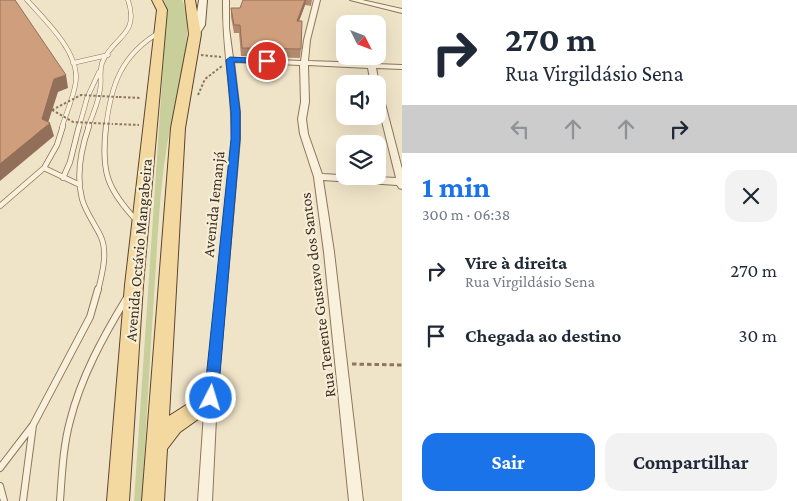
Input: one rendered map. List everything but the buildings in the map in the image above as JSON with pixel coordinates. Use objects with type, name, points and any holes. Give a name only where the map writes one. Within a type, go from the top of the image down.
[{"type":"main road","name":"Avenida Octávio Mangabeira","points":[[153,501],[178,128],[195,34],[190,0]]},
{"type":"main road","name":"Avenida Octávio Mangabeira","points":[[118,501],[134,285],[160,32],[160,3]]},
{"type":"main road","points":[[156,446],[173,425],[211,398]]},
{"type":"street","points":[[195,34],[200,25],[203,0]]},
{"type":"street","name":"Avenida Iemanjá","points":[[205,501],[211,398],[236,139],[236,112],[228,59],[226,0]]},
{"type":"street","name":"Rua Tenente Gustavo dos Santos","points":[[317,0],[310,24],[304,62],[305,102],[302,119],[304,134],[318,177],[329,252],[356,501]]},
{"type":"street","points":[[353,0],[402,11]]},
{"type":"street","points":[[228,59],[402,67]]},
{"type":"street","points":[[371,66],[374,75]]},
{"type":"street","points":[[318,177],[402,183],[386,122]]},
{"type":"lane","points":[[0,206],[44,168],[56,145],[76,79],[73,63],[63,45],[27,0]]},
{"type":"lane","points":[[63,178],[70,166],[74,145],[92,85],[108,55],[123,38],[132,23],[132,7],[128,0]]},
{"type":"lane","points":[[140,225],[112,193],[107,179],[104,142],[111,94],[124,63],[136,48],[160,32]]},
{"type":"lane","points":[[73,63],[108,55]]},
{"type":"lane","points":[[0,468],[33,425],[90,317],[98,287],[104,250],[102,236],[88,214],[80,185],[80,160],[101,84],[100,71]]},
{"type":"lane","points":[[74,145],[83,145]]},
{"type":"lane","points":[[72,159],[80,160]]},
{"type":"lane","points":[[44,168],[80,185]]},
{"type":"lane","points":[[60,501],[65,443],[75,403],[91,363],[134,285]]},
{"type":"lane","points":[[23,501],[33,425]]},
{"type":"lane","points":[[0,486],[4,501]]},
{"type":"path","points":[[197,98],[205,79],[224,65],[228,59],[200,54]]},
{"type":"path","points":[[143,125],[73,122],[52,110],[81,96],[145,98]]},
{"type":"path","points":[[341,363],[402,365]]},
{"type":"green space","points":[[164,0],[182,0],[186,12],[186,46],[180,85],[169,134],[161,189],[142,501],[134,501],[167,8]]},
{"type":"route","points":[[211,398],[236,139],[236,112],[230,60],[267,61]]}]
